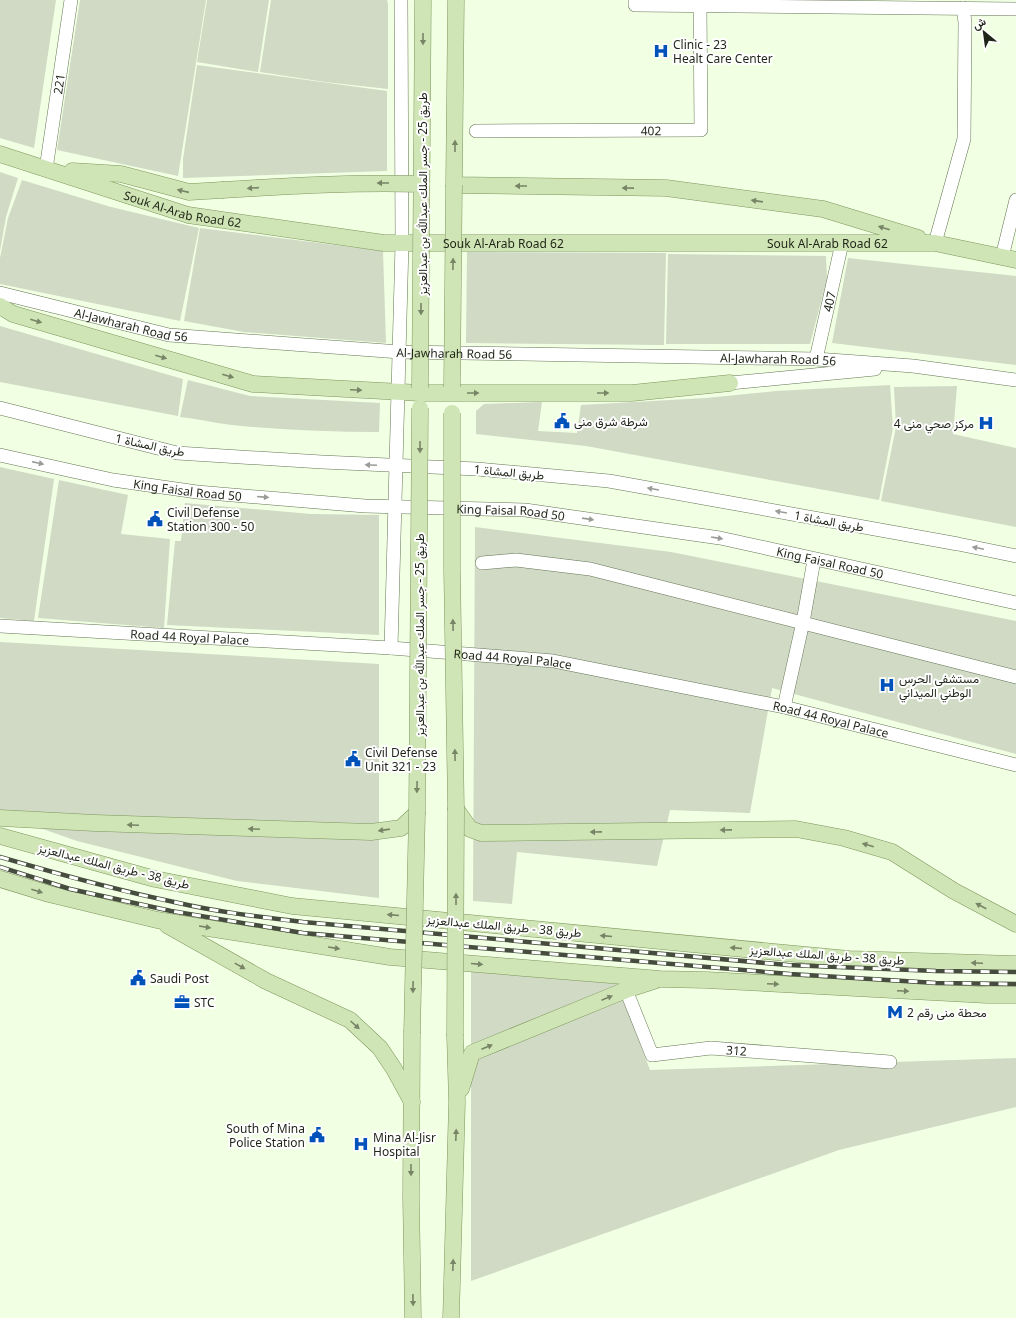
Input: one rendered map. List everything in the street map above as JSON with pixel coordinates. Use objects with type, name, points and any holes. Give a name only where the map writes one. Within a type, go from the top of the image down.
[{"type":"main road","name":"طريق 25 - جسر الملك عبدالله بن عبدالعزيز","points":[[413,1318],[411,1197],[412,1033],[417,813],[423,0]]},
{"type":"main road","points":[[451,1318],[457,1102],[455,1036],[456,809],[452,569],[452,390],[456,0]]},
{"type":"main road","name":"Souk Al-Arab Road 62","points":[[0,154],[188,215],[384,243],[935,243],[1009,258]]},
{"type":"main road","points":[[46,169],[120,174],[189,192],[368,183],[422,184]]},
{"type":"main road","points":[[454,185],[666,188],[823,209],[935,243]]},
{"type":"main road","points":[[0,306],[13,314],[253,384],[397,392],[420,396],[452,390],[632,393],[730,384]]},
{"type":"main road","points":[[456,809],[470,829],[482,833],[796,829],[844,838],[892,852],[954,891],[1016,924]]},
{"type":"main road","points":[[0,818],[172,826],[371,832],[401,828],[417,813]]},
{"type":"main road","name":"طريق 38 - طريق الملك عبدالعزيز","points":[[0,836],[155,879],[292,906],[850,959],[1016,964]]},
{"type":"main road","points":[[0,879],[49,894],[157,920],[390,956],[660,979],[722,981],[987,996],[1016,995]]},
{"type":"main road","points":[[157,920],[266,981],[350,1020],[380,1048],[394,1069],[412,1102]]},
{"type":"main road","points":[[457,1102],[472,1053],[626,990],[660,979]]},
{"type":"street","name":"221","points":[[46,169],[71,0]]},
{"type":"street","points":[[391,648],[402,244],[401,0]]},
{"type":"street","points":[[635,2],[700,5],[964,8],[996,4],[1016,9]]},
{"type":"street","name":"402","points":[[476,131],[701,130],[700,5]]},
{"type":"street","points":[[935,243],[964,139],[964,8]]},
{"type":"street","points":[[1009,258],[1016,200]]},
{"type":"street","name":"407","points":[[816,359],[842,243]]},
{"type":"street","name":"Al-Jawharah Road 56","points":[[0,293],[169,335],[400,352],[816,359],[913,366],[1016,380]]},
{"type":"street","name":"Al-Jawharah Road 56","points":[[730,384],[913,366]]},
{"type":"street","name":"طريق المشاة 1","points":[[0,408],[177,453],[396,466],[477,469],[609,481],[1016,556]]},
{"type":"street","name":"King Faisal Road 50","points":[[0,455],[113,480],[198,492],[365,506],[525,510],[720,538],[814,560],[1016,603]]},
{"type":"street","points":[[482,563],[516,560],[590,569],[1016,677]]},
{"type":"street","points":[[784,707],[803,622],[814,560]]},
{"type":"street","name":"Road 44 Royal Palace","points":[[0,626],[391,648],[553,661],[784,707],[1016,765]]},
{"type":"street","name":"312","points":[[626,990],[652,1055],[711,1048],[890,1062]]},
{"type":"green space","points":[[0,0],[56,0],[34,148],[0,138]]},
{"type":"green space","points":[[80,0],[206,0],[178,176],[57,150]]},
{"type":"green space","points":[[207,0],[269,0],[258,72],[197,62]]},
{"type":"green space","points":[[271,0],[387,0],[388,89],[325,82],[260,72]]},
{"type":"green space","points":[[197,65],[387,91],[387,171],[183,178],[183,159]]},
{"type":"green space","points":[[0,172],[18,178],[6,217],[0,251]]},
{"type":"green space","points":[[22,180],[111,207],[199,228],[180,321],[0,284],[0,258],[8,218]]},
{"type":"green space","points":[[200,228],[383,251],[386,343],[244,332],[184,321]]},
{"type":"green space","points":[[467,252],[666,253],[664,345],[466,343]]},
{"type":"green space","points":[[668,254],[826,256],[827,279],[810,344],[666,344]]},
{"type":"green space","points":[[848,258],[1016,276],[1016,365],[832,343]]},
{"type":"green space","points":[[0,326],[183,379],[178,416],[0,382]]},
{"type":"green space","points":[[188,380],[250,396],[380,403],[379,432],[269,428],[232,425],[180,417]]},
{"type":"green space","points":[[890,385],[893,428],[879,500],[586,446],[476,434],[476,411],[484,404],[542,402],[538,431],[577,433],[581,405],[706,398],[776,391]]},
{"type":"green space","points":[[957,386],[953,434],[1016,448],[1016,527],[881,501],[896,427],[894,387]]},
{"type":"green space","points":[[0,467],[54,479],[34,621],[0,618]]},
{"type":"green space","points":[[59,480],[128,495],[121,534],[170,539],[164,628],[38,618]]},
{"type":"green space","points":[[185,503],[311,514],[379,515],[379,635],[167,625],[175,541],[181,541]]},
{"type":"green space","points":[[475,527],[671,552],[1016,621],[1016,754],[772,688],[750,813],[670,810],[657,866],[517,852],[512,904],[473,901]]},
{"type":"green space","points":[[0,642],[379,664],[379,898],[237,881],[77,841],[0,814]]},
{"type":"green space","points":[[471,970],[617,982],[650,1070],[1016,1058],[1016,1107],[839,1150],[471,1281]]},
{"type":"railway","points":[[0,857],[65,876],[190,906],[303,922],[788,965],[936,971],[1016,972]]},
{"type":"railway","points":[[0,867],[70,889],[171,911],[303,933],[790,974],[936,983],[1016,984]]},
{"type":"place","name":"Clinic - 23 Healt Care Center","points":[[661,51]]},
{"type":"place","name":"شرطة شرق منى","points":[[562,421]]},
{"type":"place","name":"مركز صحي منى 4","points":[[986,423]]},
{"type":"place","name":"Civil Defense Station 300 - 50","points":[[155,519]]},
{"type":"place","name":"مستشفى الحرس الوطني الميداني","points":[[887,685]]},
{"type":"place","name":"Civil Defense Unit 321 - 23","points":[[353,759]]},
{"type":"place","name":"Saudi Post","points":[[138,978]]},
{"type":"place","name":"STC","points":[[182,1002]]},
{"type":"place","name":"محطة منى رقم 2","points":[[895,1012]]},
{"type":"place","name":"South of Mina Police Station","points":[[317,1135]]},
{"type":"place","name":"Mina Al-Jisr Hospital","points":[[361,1144]]}]
